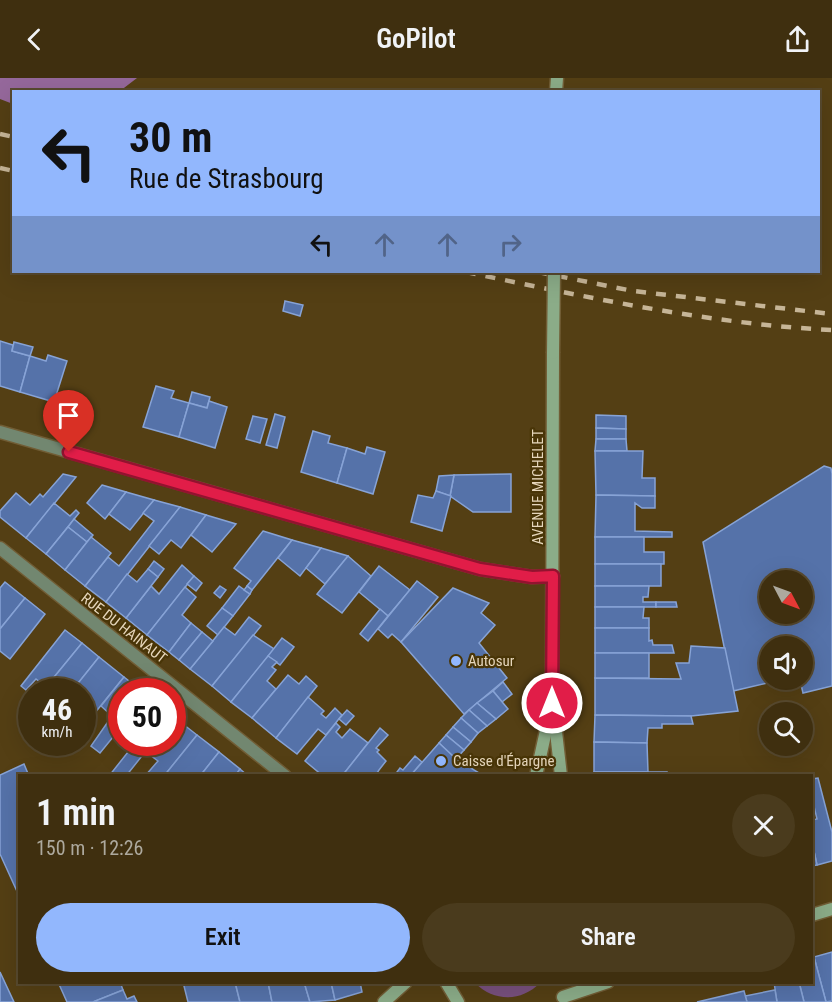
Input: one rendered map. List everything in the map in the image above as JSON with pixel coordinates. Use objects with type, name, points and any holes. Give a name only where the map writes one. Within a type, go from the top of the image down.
[{"type":"main road","name":"AVENUE MICHELET","points":[[554,273],[552,703],[561,774]]},
{"type":"main road","name":"AVENUE MICHELET","points":[[536,774],[552,703]]},
{"type":"main road","points":[[813,915],[832,909]]},
{"type":"main road","points":[[384,1002],[404,984]]},
{"type":"main road","points":[[447,984],[458,1002]]},
{"type":"main road","points":[[561,999],[570,984]]},
{"type":"main road","points":[[561,999],[602,984]]},
{"type":"street","points":[[0,432],[480,569],[532,577],[553,576]]},
{"type":"street","name":"RUE DU HAINAUT","points":[[0,548],[282,774]]},
{"type":"shaded area","points":[[0,78],[137,78],[121,90],[12,90],[12,104],[0,99]]},
{"type":"shaded area","points":[[476,984],[539,984],[524,994],[508,997],[490,994]]},
{"type":"building","points":[[285,301],[303,305],[300,316],[283,311]]},
{"type":"building","points":[[0,341],[13,345],[12,351],[30,356],[20,392],[0,386]]},
{"type":"building","points":[[14,342],[33,347],[30,356],[12,351]]},
{"type":"building","points":[[48,355],[67,361],[54,402],[20,392],[30,356],[46,361]]},
{"type":"building","points":[[156,386],[174,391],[171,398],[189,403],[179,437],[143,427]]},
{"type":"building","points":[[192,392],[210,397],[207,408],[189,403]]},
{"type":"building","points":[[209,401],[227,407],[215,448],[179,437],[189,403],[207,408]]},
{"type":"building","points":[[275,414],[285,417],[277,448],[266,445]]},
{"type":"building","points":[[596,415],[626,416],[626,429],[596,428]]},
{"type":"building","points":[[253,416],[267,419],[260,443],[246,439]]},
{"type":"building","points":[[596,428],[626,429],[626,439],[596,439]]},
{"type":"building","points":[[313,431],[330,436],[328,443],[347,448],[337,483],[301,472]]},
{"type":"building","points":[[596,439],[626,439],[627,451],[595,451]]},
{"type":"building","points":[[367,447],[385,452],[373,494],[337,483],[347,448],[365,454]]},
{"type":"building","points":[[595,451],[643,451],[642,478],[655,478],[655,496],[596,495]]},
{"type":"building","points":[[824,466],[831,468],[832,686],[803,693],[802,690],[813,690],[813,636],[759,636],[759,685],[733,691],[703,542]]},
{"type":"building","points":[[63,474],[76,477],[26,538],[0,517],[0,511],[16,493],[30,505],[40,494],[43,497]]},
{"type":"building","points":[[511,474],[511,512],[473,512],[450,496],[454,475]]},
{"type":"building","points":[[454,475],[450,496],[436,491],[439,476]]},
{"type":"building","points":[[102,485],[126,492],[105,519],[87,503]]},
{"type":"building","points":[[436,491],[451,496],[442,531],[411,522],[418,495],[433,498]]},
{"type":"building","points":[[126,492],[154,500],[130,530],[109,514]]},
{"type":"building","points":[[596,495],[655,496],[655,508],[642,508],[635,503],[635,531],[672,532],[672,537],[595,537]]},
{"type":"building","points":[[154,500],[180,507],[106,602],[85,586],[108,557],[119,566],[154,521],[143,513]]},
{"type":"building","points":[[54,503],[70,516],[76,510],[79,513],[46,554],[26,538]]},
{"type":"building","points":[[180,507],[206,515],[181,548],[171,540],[159,554],[149,546]]},
{"type":"building","points":[[206,515],[236,524],[212,552],[191,535]]},
{"type":"building","points":[[74,519],[93,535],[87,542],[68,527]]},
{"type":"building","points":[[68,527],[87,542],[65,570],[46,554]]},
{"type":"building","points":[[263,531],[292,540],[252,590],[247,586],[251,581],[234,568]]},
{"type":"building","points":[[91,537],[111,553],[85,586],[65,570]]},
{"type":"building","points":[[595,537],[644,537],[644,552],[664,552],[664,564],[595,564]]},
{"type":"building","points":[[292,540],[321,548],[300,576],[278,558]]},
{"type":"building","points":[[321,548],[348,556],[325,584],[306,568]]},
{"type":"building","points":[[348,556],[371,576],[342,613],[317,594]]},
{"type":"building","points":[[154,561],[164,569],[158,577],[148,569]]},
{"type":"building","points":[[595,564],[661,564],[661,586],[595,586]]},
{"type":"building","points":[[182,565],[194,576],[147,635],[126,618],[151,586],[159,594]]},
{"type":"building","points":[[379,566],[410,590],[388,616],[359,592]]},
{"type":"building","points":[[148,569],[158,577],[126,618],[106,602],[127,574],[137,582]]},
{"type":"building","points":[[194,576],[202,583],[196,591],[187,584]]},
{"type":"building","points":[[417,581],[438,597],[401,642],[392,634],[388,638],[378,629]]},
{"type":"building","points":[[5,582],[25,598],[0,629],[0,588]]},
{"type":"building","points":[[220,586],[226,590],[220,598],[214,593]]},
{"type":"building","points":[[239,586],[250,594],[233,616],[222,608]]},
{"type":"building","points":[[247,586],[252,590],[250,594],[244,590]]},
{"type":"building","points":[[595,586],[649,586],[648,597],[643,597],[643,602],[656,602],[656,607],[595,607]]},
{"type":"building","points":[[185,587],[196,597],[182,615],[191,623],[169,652],[147,635]]},
{"type":"building","name":"Autosur","points":[[453,588],[489,603],[481,613],[495,625],[479,643],[507,678],[464,714],[401,642]]},
{"type":"building","points":[[25,598],[45,614],[10,659],[0,651],[0,629]]},
{"type":"building","points":[[656,602],[676,602],[677,607],[656,607]]},
{"type":"building","points":[[595,607],[644,607],[643,618],[649,618],[649,628],[595,628]]},
{"type":"building","points":[[222,608],[233,616],[218,635],[207,626]]},
{"type":"building","points":[[380,609],[388,616],[368,641],[360,634]]},
{"type":"building","points":[[249,617],[261,626],[212,686],[190,669],[224,627],[235,635]]},
{"type":"building","points":[[191,623],[202,632],[179,660],[169,652]]},
{"type":"building","points":[[595,628],[649,628],[649,641],[652,640],[653,645],[672,645],[674,653],[595,653]]},
{"type":"building","points":[[65,630],[82,643],[53,678],[27,678]]},
{"type":"building","points":[[202,632],[213,641],[190,669],[179,660]]},
{"type":"building","points":[[253,635],[274,649],[231,702],[212,686]]},
{"type":"building","points":[[282,638],[294,647],[280,665],[268,656]]},
{"type":"building","points":[[82,643],[99,657],[82,678],[53,678]]},
{"type":"building","points":[[691,646],[725,648],[738,711],[691,716],[595,715],[595,678],[681,679],[676,663],[689,663]]},
{"type":"building","points":[[595,653],[649,653],[649,678],[595,678]]},
{"type":"building","points":[[268,656],[277,662],[272,667],[276,670],[267,681],[276,689],[252,718],[231,702]]},
{"type":"building","points":[[99,657],[124,677],[108,678],[108,697],[96,712],[96,678],[82,678]]},
{"type":"building","points":[[288,675],[299,684],[306,676],[317,686],[276,738],[252,718]]},
{"type":"building","points":[[503,682],[512,694],[502,702],[493,691]]},
{"type":"building","points":[[493,691],[508,709],[496,719],[477,703]]},
{"type":"building","points":[[108,697],[108,712],[101,706]]},
{"type":"building","points":[[308,697],[324,711],[321,714],[326,718],[335,708],[342,715],[326,735],[318,729],[297,754],[276,738]]},
{"type":"building","points":[[477,703],[496,719],[487,726],[469,710]]},
{"type":"building","points":[[347,710],[354,716],[346,725],[339,719]]},
{"type":"building","points":[[469,710],[487,726],[478,733],[461,718]]},
{"type":"building","points":[[595,715],[691,716],[693,724],[662,724],[662,728],[648,728],[647,743],[594,742]]},
{"type":"building","points":[[461,718],[478,733],[471,742],[453,727]]},
{"type":"building","points":[[108,722],[108,743],[100,753],[96,750],[96,739]]},
{"type":"building","points":[[336,723],[340,727],[336,732],[342,738],[350,729],[368,743],[344,774],[321,774],[305,761]]},
{"type":"building","points":[[186,726],[197,735],[186,749]]},
{"type":"building","points":[[453,727],[471,742],[464,750],[446,735]]},
{"type":"building","points":[[380,728],[388,735],[376,748],[386,761],[376,774],[344,774]]},
{"type":"building","points":[[197,735],[219,752],[202,774],[166,774],[180,756],[186,756],[186,749]]},
{"type":"building","points":[[446,735],[464,750],[456,759],[439,743]]},
{"type":"building","points":[[594,742],[647,743],[648,772],[594,772]]},
{"type":"building","name":"Caisse d'Épargne","points":[[439,743],[456,759],[481,774],[412,774]]},
{"type":"building","points":[[219,752],[240,769],[236,774],[202,774]]},
{"type":"building","points":[[125,756],[142,756],[128,774],[111,774]]},
{"type":"building","points":[[151,756],[180,756],[166,774],[147,774],[158,761]]},
{"type":"building","points":[[415,756],[422,762],[412,774],[396,774],[400,768],[403,770]]},
{"type":"building","points":[[24,764],[28,774],[18,774],[18,894],[0,854],[0,775]]},
{"type":"building","points":[[240,769],[246,774],[236,774]]},
{"type":"building","points":[[594,772],[667,772],[667,774],[594,774]]},
{"type":"building","points":[[818,778],[832,832],[832,861],[817,865],[813,847],[813,820],[817,819],[813,802],[813,779]]},
{"type":"building","points":[[813,847],[817,865],[813,866]]},
{"type":"building","points":[[832,952],[832,1001],[826,1002],[814,957]]},
{"type":"building","points":[[813,958],[826,1002],[804,1002],[800,984],[813,984]]},
{"type":"building","points":[[0,972],[14,1002],[0,1002]]},
{"type":"building","points":[[59,984],[121,984],[123,990],[93,1002],[67,1002]]},
{"type":"building","points":[[184,984],[236,984],[240,1002],[188,1002]]},
{"type":"building","points":[[236,984],[268,984],[272,1002],[240,1002]]},
{"type":"building","points":[[268,984],[305,984],[310,1002],[272,1002]]},
{"type":"building","points":[[305,984],[331,984],[335,1000],[310,1002]]},
{"type":"building","points":[[331,984],[360,984],[362,992],[335,1000]]},
{"type":"building","points":[[774,984],[800,984],[804,1002],[777,1002]]},
{"type":"building","points":[[123,990],[127,999],[134,996],[137,1002],[93,1002]]},
{"type":"building","points":[[775,990],[777,1002],[747,1002],[745,996]]},
{"type":"building","points":[[744,991],[747,1002],[697,1002]]},
{"type":"railway","points":[[0,134],[12,137]]},
{"type":"railway","points":[[0,168],[12,171]]},
{"type":"railway","points":[[471,273],[694,316],[832,330]]},
{"type":"railway","points":[[543,273],[633,291],[832,314]]},
{"type":"place","name":"Autosur","points":[[456,661]]},
{"type":"place","name":"Caisse d'Épargne","points":[[441,761]]},
{"type":"route","points":[[69,452],[480,569],[532,577],[553,576],[552,703]]}]
